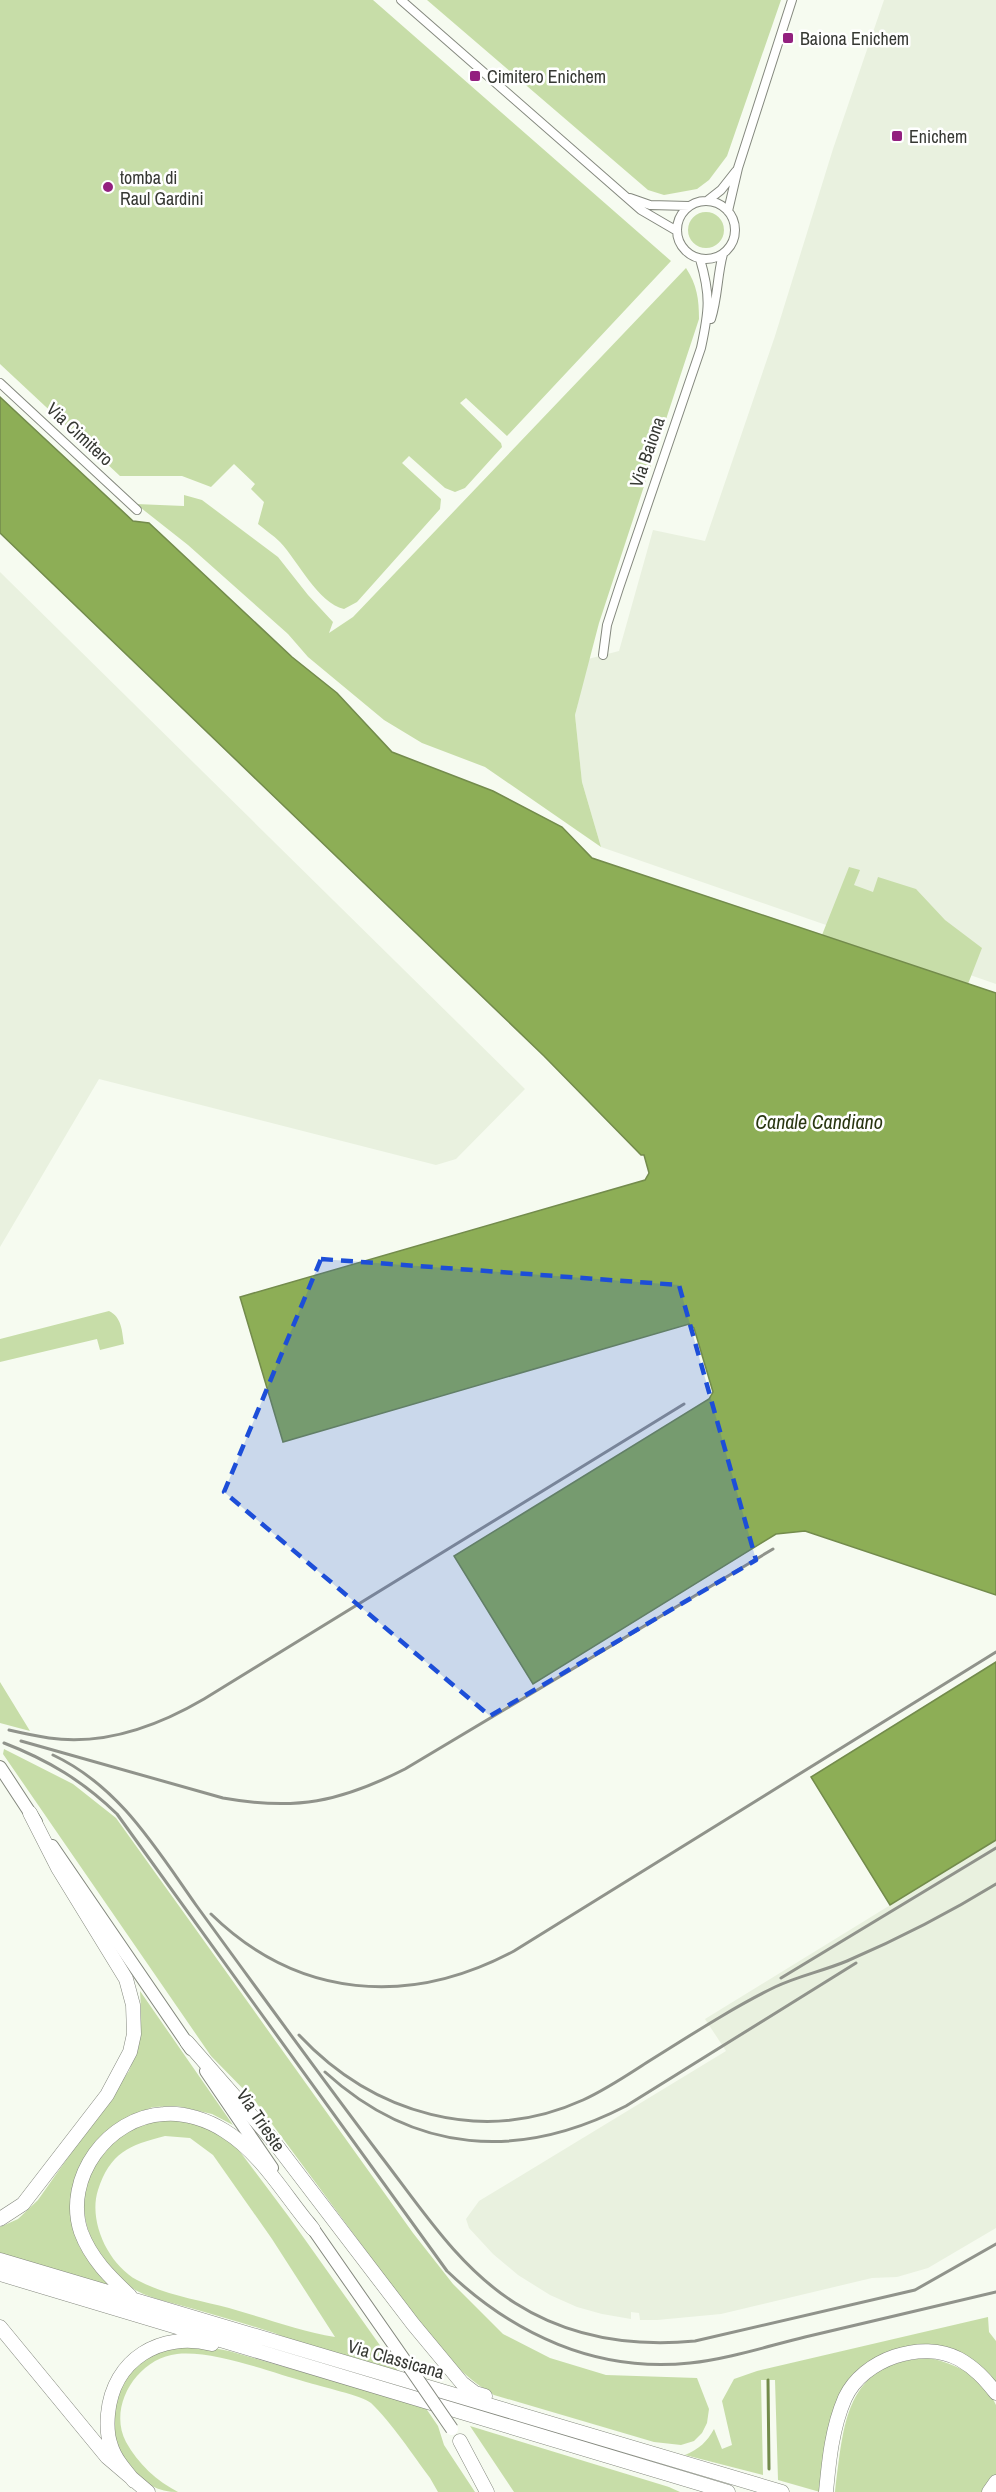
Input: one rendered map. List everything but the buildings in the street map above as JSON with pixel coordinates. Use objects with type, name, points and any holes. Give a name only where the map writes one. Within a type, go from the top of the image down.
[{"type":"highway","points":[[0,2219],[23,2204],[107,2095],[130,2052],[134,2034],[133,2006],[126,1979],[58,1869],[30,1813]]},
{"type":"highway","points":[[187,2042],[271,2138],[413,2324],[462,2383],[475,2393],[542,2415],[583,2433]]},
{"type":"highway","points":[[134,2300],[107,2275],[90,2252],[80,2229],[79,2188],[83,2171],[97,2150],[116,2133],[139,2120],[164,2114],[194,2117],[223,2130],[247,2147],[313,2229]]},
{"type":"highway","name":"Via Classicana","points":[[0,2260],[782,2492]]},
{"type":"highway","name":"Via Classicana","points":[[0,2274],[728,2492]]},
{"type":"highway","points":[[0,2327],[107,2457],[148,2492]]},
{"type":"highway","points":[[134,2481],[119,2462],[110,2445],[107,2428],[109,2398],[118,2378],[132,2361],[151,2348],[182,2340],[203,2342],[267,2360],[316,2367]]},
{"type":"highway","points":[[826,2488],[834,2430],[846,2396],[865,2372],[895,2356],[925,2350],[957,2358],[980,2372],[996,2393]]},
{"type":"highway","points":[[460,2441],[487,2492]]},
{"type":"highway","points":[[653,2470],[695,2492]]},
{"type":"highway","points":[[989,2492],[996,2482]]},
{"type":"main road","name":"Via Trieste","points":[[0,1767],[313,2229],[495,2492]]},
{"type":"street","points":[[401,0],[641,210],[677,231]]},
{"type":"street","points":[[728,211],[738,168],[792,0]]},
{"type":"street","points":[[627,196],[650,205],[689,206],[707,201],[721,190],[738,168]]},
{"type":"street","points":[[689,206],[679,220],[677,231],[681,245],[687,253],[708,260],[723,254],[730,247],[735,229],[728,211],[715,202],[707,201]]},
{"type":"street","points":[[701,348],[716,304],[719,290],[718,272],[723,254]]},
{"type":"street","name":"Via Baiona","points":[[603,655],[607,625],[701,348],[709,301],[700,259]]},
{"type":"street","name":"Via Cimitero","points":[[0,383],[137,510]]},
{"type":"highlighted area","points":[[321,1259],[679,1285],[756,1560],[490,1716],[224,1492]]},
{"type":"shaded area","points":[[0,0],[373,0],[671,261],[507,436],[466,398],[460,403],[501,443],[502,447],[465,488],[455,492],[445,488],[409,456],[402,463],[441,499],[440,509],[357,602],[344,609],[326,599],[280,542],[258,524],[264,502],[251,489],[255,484],[234,464],[211,487],[182,476],[120,476],[0,364]]},
{"type":"shaded area","points":[[427,0],[781,0],[727,156],[709,180],[697,189],[664,195],[648,190]]},
{"type":"shaded area","points":[[884,0],[996,0],[996,984],[601,847],[582,782],[575,715],[588,659],[619,651],[653,530],[705,541],[775,336],[833,149]]},
{"type":"shaded area","points":[[706,212],[719,217],[724,230],[719,243],[706,248],[693,243],[688,230],[693,217]]},
{"type":"shaded area","points":[[686,268],[697,292],[699,319],[599,623],[575,715],[582,782],[601,847],[485,767],[422,743],[384,720],[308,657],[288,634],[188,545],[136,504],[184,506],[184,495],[202,500],[278,557],[333,622],[329,633],[353,617]]},
{"type":"shaded area","points":[[0,572],[525,1089],[456,1159],[436,1165],[99,1079],[0,1247]]},
{"type":"shaded area","points":[[849,867],[860,870],[854,885],[873,892],[878,877],[916,889],[945,920],[982,948],[968,984],[822,935]]},
{"type":"shaded area","points":[[109,1311],[119,1321],[124,1344],[100,1350],[97,1339],[0,1362],[0,1339]]},
{"type":"shaded area","points":[[0,1682],[30,1731],[0,1723]]},
{"type":"shaded area","points":[[4,1749],[73,1784],[116,1818],[413,2233],[453,2284],[503,2334],[550,2358],[606,2375],[697,2378],[709,2409],[707,2423],[702,2433],[694,2441],[681,2445],[654,2442],[494,2395],[478,2385],[457,2366],[436,2345],[255,2101],[211,2056],[3,1754]]},
{"type":"shaded area","points":[[996,1840],[996,2228],[928,2268],[897,2277],[872,2278],[721,2314],[640,2320],[639,2313],[631,2312],[631,2319],[602,2314],[577,2307],[550,2295],[518,2275],[493,2254],[469,2228],[466,2219],[479,2201],[726,2051],[705,2019]]},
{"type":"shaded area","points":[[140,1991],[233,2125],[212,2114],[177,2106],[153,2107],[129,2116],[106,2133],[74,2214],[79,2246],[92,2266],[114,2289],[0,2253],[0,2227],[18,2219],[38,2200],[129,2071],[140,2031]]},
{"type":"shaded area","points":[[181,2119],[219,2133],[235,2145],[401,2375],[318,2351],[281,2335],[138,2292],[112,2271],[96,2248],[86,2221],[84,2207],[88,2180],[101,2156],[109,2147],[129,2132],[153,2122]],"holes":[[[165,2136],[190,2138],[213,2155],[272,2239],[335,2337],[159,2290],[137,2280],[117,2264],[103,2241],[96,2215],[98,2190],[108,2167],[122,2152],[141,2143]]]},
{"type":"shaded area","points":[[988,2317],[989,2332],[996,2341],[996,2384],[971,2361],[941,2348],[926,2346],[893,2350],[873,2359],[854,2373],[846,2387],[820,2492],[778,2480],[775,2380],[761,2380],[763,2475],[685,2455],[702,2445],[714,2429],[722,2449],[732,2445],[722,2401],[734,2379],[757,2371]]},
{"type":"shaded area","points":[[197,2345],[229,2351],[425,2407],[438,2426],[444,2445],[475,2492],[438,2492],[394,2429],[366,2400],[224,2358],[191,2354],[163,2357],[150,2364],[130,2386],[124,2399],[120,2414],[121,2428],[126,2442],[136,2458],[149,2471],[178,2492],[159,2489],[143,2481],[130,2469],[121,2454],[115,2436],[113,2418],[116,2400],[129,2373],[140,2361],[163,2350]]},
{"type":"shaded area","points":[[929,2358],[969,2373],[991,2395],[996,2405],[996,2475],[985,2492],[835,2492],[846,2421],[864,2384],[880,2371],[901,2362]]},
{"type":"shaded area","points":[[470,2426],[669,2487],[680,2492],[514,2492]]},
{"type":"water","name":"Canale Candiano","points":[[0,397],[133,521],[149,523],[292,657],[337,693],[392,752],[493,791],[562,827],[592,858],[996,993],[996,1595],[805,1531],[776,1534],[533,1684],[454,1556],[709,1399],[713,1392],[694,1328],[689,1324],[283,1442],[240,1297],[645,1180],[649,1173],[644,1155],[641,1155],[544,1056],[0,533]]},
{"type":"water","points":[[996,1662],[996,1840],[890,1905],[811,1777]]},
{"type":"waterway","points":[[768,2380],[769,2469]]},
{"type":"railway","points":[[9,1730],[49,1738],[90,1739],[130,1732],[168,1718],[204,1699],[684,1404]]},
{"type":"railway","points":[[21,1741],[223,1798],[273,1804],[317,1801],[338,1796],[405,1769],[773,1549]]},
{"type":"railway","points":[[211,1914],[245,1942],[280,1964],[317,1978],[356,1985],[395,1986],[435,1981],[474,1969],[514,1951],[996,1652]]},
{"type":"railway","points":[[4,1743],[64,1772],[91,1791],[117,1814],[447,2271],[500,2313],[528,2330],[589,2355],[622,2362],[655,2365],[690,2363],[733,2355],[996,2292]]},
{"type":"railway","points":[[53,1755],[97,1783],[134,1820],[410,2195],[458,2254],[495,2288],[536,2315],[579,2332],[624,2341],[648,2343],[695,2341],[915,2290],[996,2244]]},
{"type":"railway","points":[[781,1978],[996,1848]]},
{"type":"railway","points":[[299,2035],[328,2062],[360,2085],[395,2102],[431,2114],[468,2120],[506,2120],[545,2114],[599,2092],[709,2023],[758,1996],[784,1983],[838,1965],[885,1944],[996,1884]]},
{"type":"railway","points":[[325,2072],[359,2099],[395,2120],[432,2133],[469,2140],[507,2141],[546,2135],[586,2124],[626,2106],[856,1963]]},
{"type":"place","name":"Baiona Enichem","points":[[788,38]]},
{"type":"place","name":"Cimitero Enichem","points":[[475,76]]},
{"type":"place","name":"Enichem","points":[[897,136]]},
{"type":"place","name":"tomba di Raul Gardini","points":[[108,187]]}]
